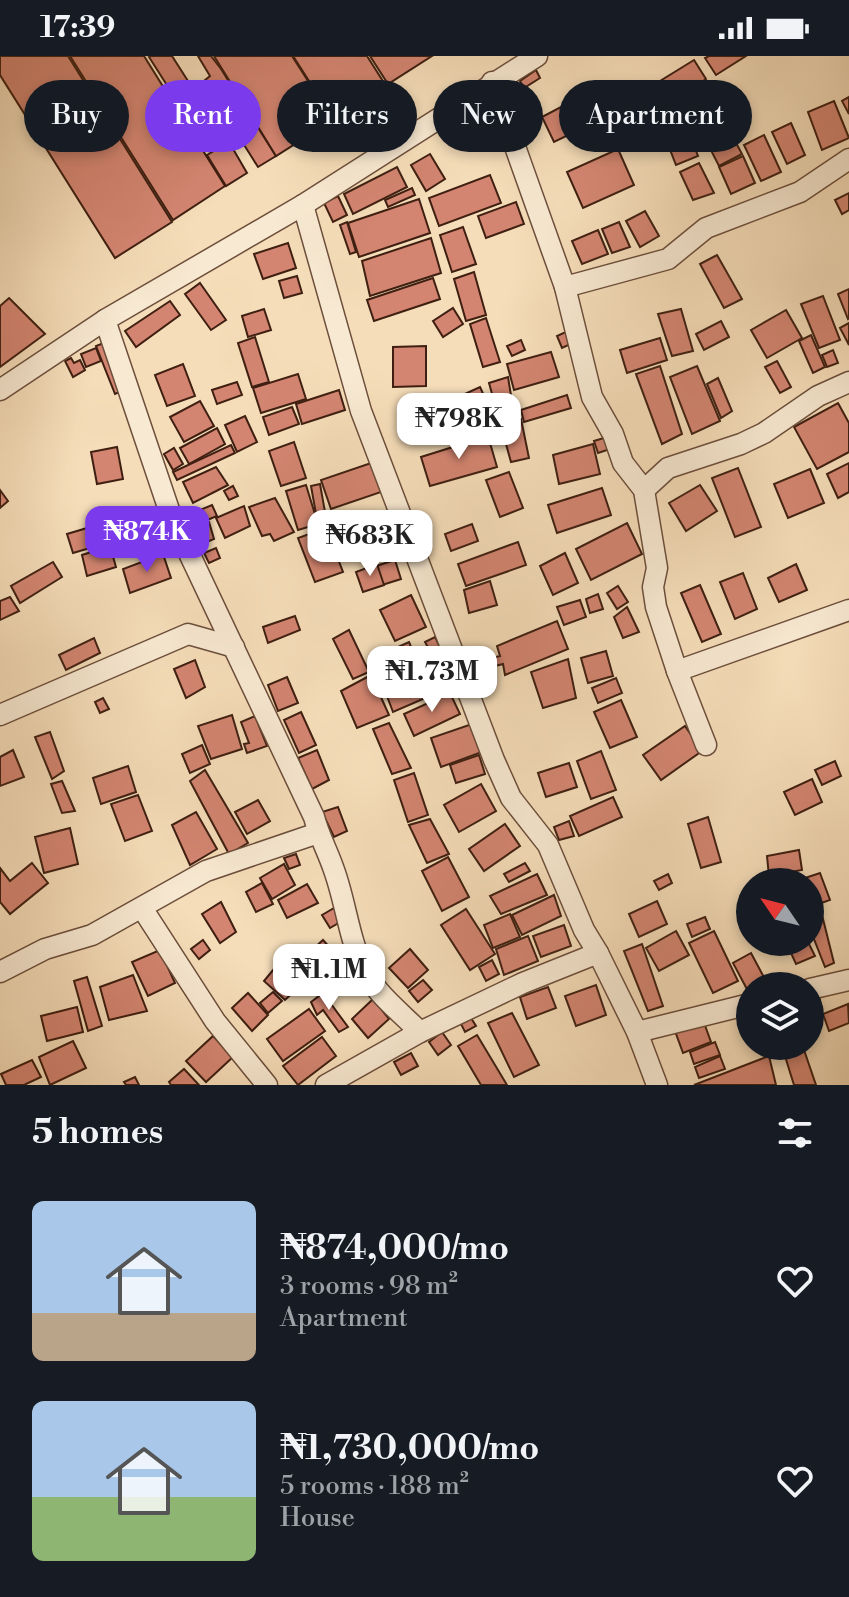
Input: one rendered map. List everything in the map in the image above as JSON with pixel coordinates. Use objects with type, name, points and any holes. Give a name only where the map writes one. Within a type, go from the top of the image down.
[{"type":"street","points":[[495,80],[537,56]]},
{"type":"street","points":[[0,390],[105,320],[303,205],[433,120]]},
{"type":"street","points":[[517,152],[565,287],[592,397],[613,434],[623,463],[644,490],[657,568],[653,587],[656,607],[706,745]]},
{"type":"street","points":[[565,287],[668,259],[706,228],[800,192],[849,159]]},
{"type":"street","points":[[303,205],[354,392],[494,760],[511,798],[548,845],[584,930],[637,1032],[657,1085]]},
{"type":"street","points":[[105,320],[170,513],[314,817],[335,871],[366,974],[420,1032]]},
{"type":"street","points":[[644,490],[668,468],[741,444],[764,433],[818,396],[849,382]]},
{"type":"street","points":[[623,463],[668,468]]},
{"type":"street","points":[[677,671],[849,610]]},
{"type":"street","points":[[0,715],[188,634],[234,647]]},
{"type":"street","points":[[0,972],[45,949],[92,935],[206,871],[318,833]]},
{"type":"street","points":[[142,908],[215,1021],[267,1085]]},
{"type":"street","points":[[326,1085],[420,1032],[523,983],[598,953]]},
{"type":"street","points":[[824,986],[849,980]]},
{"type":"street","points":[[637,1032],[736,1007]]},
{"type":"building","points":[[0,56],[68,56],[83,80],[24,80],[24,113],[0,75]]},
{"type":"building","points":[[70,56],[144,56],[159,80],[145,80],[145,152],[204,152],[225,186],[173,220],[129,150],[129,80],[85,80]]},
{"type":"building","points":[[172,56],[187,80],[164,80],[149,57]]},
{"type":"building","points":[[198,56],[211,56],[228,80],[205,80],[210,76]]},
{"type":"building","points":[[214,56],[292,56],[307,80],[277,80],[277,152],[282,152],[276,156],[261,132],[261,80],[229,80]]},
{"type":"building","points":[[293,56],[367,56],[382,80],[308,80]]},
{"type":"building","points":[[370,56],[432,56],[394,80],[385,80]]},
{"type":"building","points":[[746,56],[716,75],[705,58]]},
{"type":"building","points":[[694,60],[706,79],[704,80],[662,80]]},
{"type":"building","points":[[536,70],[540,78],[537,80],[521,80]]},
{"type":"building","points":[[849,97],[849,114],[842,101]]},
{"type":"building","points":[[834,101],[849,138],[822,150],[808,112]]},
{"type":"building","points":[[559,108],[559,140],[554,142],[543,116]]},
{"type":"building","points":[[791,123],[805,155],[787,164],[772,132]]},
{"type":"building","points":[[261,132],[276,156],[258,167],[249,152],[261,152]]},
{"type":"building","points":[[764,135],[781,172],[761,181],[747,152],[752,152],[752,141]]},
{"type":"building","points":[[48,152],[128,152],[172,222],[115,258]]},
{"type":"building","points":[[212,152],[235,152],[247,173],[226,186],[207,155]]},
{"type":"building","points":[[611,152],[619,152],[634,185],[583,208],[567,172]]},
{"type":"building","points":[[671,152],[696,152],[698,156],[676,165]]},
{"type":"building","points":[[712,152],[741,152],[742,154],[719,166]]},
{"type":"building","points":[[430,154],[445,179],[426,191],[411,165]]},
{"type":"building","points":[[743,156],[755,183],[731,194],[719,167]]},
{"type":"building","points":[[699,163],[714,193],[693,200],[680,172]]},
{"type":"building","points":[[397,167],[407,187],[353,214],[344,194]]},
{"type":"building","points":[[490,175],[501,203],[439,226],[429,198]]},
{"type":"building","points":[[412,188],[415,195],[388,207],[385,200]]},
{"type":"building","points":[[849,193],[849,210],[842,214],[835,200]]},
{"type":"building","points":[[338,196],[347,215],[333,222],[324,203]]},
{"type":"building","points":[[419,199],[430,233],[359,257],[348,223]]},
{"type":"building","points":[[516,202],[524,224],[486,238],[478,216]]},
{"type":"building","points":[[645,211],[659,236],[640,247],[626,221]]},
{"type":"building","points":[[347,222],[356,252],[350,254],[340,225]]},
{"type":"building","points":[[619,222],[630,247],[612,253],[602,229]]},
{"type":"building","points":[[463,227],[476,264],[452,272],[440,235]]},
{"type":"building","points":[[598,230],[608,254],[582,264],[572,241]]},
{"type":"building","points":[[431,238],[441,273],[370,296],[362,261]]},
{"type":"building","points":[[288,243],[296,268],[263,279],[254,254]]},
{"type":"building","points":[[717,255],[742,299],[724,308],[700,264]]},
{"type":"building","points":[[474,272],[486,315],[466,321],[454,279]]},
{"type":"building","points":[[297,276],[302,293],[284,298],[279,281]]},
{"type":"building","points":[[433,278],[440,299],[374,321],[367,300]]},
{"type":"building","points":[[200,283],[226,320],[211,330],[185,294]]},
{"type":"building","points":[[849,289],[849,318],[848,319],[838,294]]},
{"type":"building","points":[[823,296],[840,340],[819,348],[801,304]]},
{"type":"building","points":[[9,298],[45,334],[0,367],[0,306]]},
{"type":"building","points":[[170,301],[180,315],[136,347],[125,331]]},
{"type":"building","points":[[453,308],[463,324],[443,337],[433,321]]},
{"type":"building","points":[[264,309],[271,330],[248,337],[242,316]]},
{"type":"building","points":[[681,309],[693,351],[672,356],[658,314]]},
{"type":"building","points":[[786,310],[802,338],[767,358],[751,330]]},
{"type":"building","points":[[486,318],[500,362],[483,367],[470,324]]},
{"type":"building","points":[[721,321],[729,337],[704,350],[696,334]]},
{"type":"building","points":[[849,323],[849,345],[840,328]]},
{"type":"building","points":[[570,330],[575,342],[562,348],[557,336]]},
{"type":"building","points":[[811,335],[825,367],[813,373],[799,341]]},
{"type":"building","points":[[255,337],[269,382],[252,387],[238,343]]},
{"type":"building","points":[[660,338],[667,360],[627,373],[620,350]]},
{"type":"building","points":[[521,340],[525,350],[512,356],[507,346]]},
{"type":"building","points":[[106,342],[124,390],[115,394],[96,346]]},
{"type":"building","points":[[426,346],[426,386],[393,387],[393,347]]},
{"type":"building","points":[[96,348],[101,361],[86,367],[81,354]]},
{"type":"building","points":[[833,350],[838,363],[827,367],[822,355]]},
{"type":"building","points":[[551,352],[559,377],[514,390],[507,364]]},
{"type":"building","points":[[71,358],[74,363],[80,360],[85,370],[73,377],[65,361]]},
{"type":"building","points":[[777,361],[791,387],[780,393],[765,367]]},
{"type":"building","points":[[183,364],[195,396],[167,406],[155,375]]},
{"type":"building","points":[[660,366],[682,434],[662,444],[636,374]]},
{"type":"building","points":[[697,366],[720,421],[692,434],[670,377]]},
{"type":"building","points":[[298,374],[306,399],[261,413],[253,388]]},
{"type":"building","points":[[508,377],[515,420],[521,419],[529,458],[511,462],[489,383]]},
{"type":"building","points":[[718,378],[732,411],[721,418],[707,384]]},
{"type":"building","points":[[237,382],[242,395],[217,404],[212,390]]},
{"type":"building","points":[[480,387],[492,413],[459,428],[447,402]]},
{"type":"building","points":[[339,390],[345,410],[302,424],[296,404]]},
{"type":"building","points":[[567,395],[571,408],[524,422],[521,410]]},
{"type":"building","points":[[200,401],[214,426],[184,442],[170,417]]},
{"type":"building","points":[[838,403],[849,423],[849,452],[817,469],[794,427]]},
{"type":"building","points":[[292,407],[299,424],[269,435],[263,417]]},
{"type":"building","points":[[245,416],[257,442],[237,452],[225,425]]},
{"type":"building","points":[[217,428],[225,444],[189,464],[180,448]]},
{"type":"building","points":[[488,436],[497,467],[430,486],[421,457]]},
{"type":"building","points":[[607,437],[610,449],[598,453],[594,441]]},
{"type":"building","points":[[294,442],[306,478],[281,486],[269,451]]},
{"type":"building","points":[[593,444],[600,474],[559,484],[553,455]]},
{"type":"building","points":[[231,445],[235,453],[177,480],[173,472]]},
{"type":"building","points":[[117,447],[123,479],[97,484],[91,452]]},
{"type":"building","points":[[174,448],[183,464],[173,470],[164,454]]},
{"type":"building","points":[[374,462],[384,491],[331,509],[321,480]]},
{"type":"building","points":[[849,463],[849,492],[838,498],[827,474]]},
{"type":"building","points":[[216,467],[228,485],[193,503],[183,482]]},
{"type":"building","points":[[738,468],[761,527],[735,537],[712,478]]},
{"type":"building","points":[[810,469],[824,503],[788,518],[774,484]]},
{"type":"building","points":[[509,472],[523,508],[500,517],[486,480]]},
{"type":"building","points":[[320,484],[325,512],[316,514],[311,486]]},
{"type":"building","points":[[306,485],[318,524],[298,530],[286,491]]},
{"type":"building","points":[[700,485],[717,511],[686,531],[669,503]]},
{"type":"building","points":[[233,486],[238,496],[229,500],[224,491]]},
{"type":"building","points":[[602,488],[611,515],[557,533],[548,505]]},
{"type":"building","points":[[0,490],[8,501],[0,508]]},
{"type":"building","points":[[275,498],[294,532],[274,541],[270,534],[262,536],[249,507]]},
{"type":"building","points":[[212,505],[217,516],[205,521],[200,510]]},
{"type":"building","points":[[244,506],[250,526],[225,538],[216,518]]},
{"type":"building","points":[[154,508],[161,527],[73,553],[67,534]]},
{"type":"building","points":[[209,522],[214,539],[200,545],[194,527]]},
{"type":"building","points":[[627,523],[642,554],[591,580],[576,549]]},
{"type":"building","points":[[472,524],[478,541],[451,551],[445,534]]},
{"type":"building","points":[[326,528],[343,572],[315,582],[298,538]]},
{"type":"building","points":[[518,542],[526,565],[466,586],[458,564]]},
{"type":"building","points":[[110,546],[116,567],[87,576],[82,555]]},
{"type":"building","points":[[216,548],[220,558],[209,563],[204,553]]},
{"type":"building","points":[[565,553],[578,583],[553,595],[540,566]]},
{"type":"building","points":[[163,554],[171,578],[130,593],[123,569]]},
{"type":"building","points":[[395,560],[401,579],[363,591],[357,572]]},
{"type":"building","points":[[53,562],[62,577],[20,603],[11,586]]},
{"type":"building","points":[[377,564],[384,585],[363,592],[356,572]]},
{"type":"building","points":[[796,564],[807,590],[779,602],[768,578]]},
{"type":"building","points":[[743,573],[757,609],[735,619],[720,582]]},
{"type":"building","points":[[490,581],[497,605],[469,613],[464,590]]},
{"type":"building","points":[[700,585],[721,634],[702,642],[681,593]]},
{"type":"building","points":[[618,586],[628,602],[617,609],[607,593]]},
{"type":"building","points":[[598,594],[603,609],[590,613],[586,599]]},
{"type":"building","points":[[411,595],[426,627],[395,641],[380,610]]},
{"type":"building","points":[[10,597],[19,611],[0,620],[0,601]]},
{"type":"building","points":[[580,600],[586,617],[564,625],[557,607]]},
{"type":"building","points":[[627,607],[639,632],[623,638],[614,617]]},
{"type":"building","points":[[295,616],[300,630],[268,643],[263,627]]},
{"type":"building","points":[[557,621],[568,649],[505,675],[503,664],[495,666],[492,658],[500,656],[497,646]]},
{"type":"building","points":[[349,630],[369,672],[353,679],[333,639]]},
{"type":"building","points":[[435,637],[440,647],[430,651],[425,642]]},
{"type":"building","points":[[94,638],[100,653],[66,670],[59,655]]},
{"type":"building","points":[[409,642],[418,664],[380,681],[371,659]]},
{"type":"building","points":[[606,651],[613,676],[588,683],[581,658]]},
{"type":"building","points":[[568,659],[576,698],[543,708],[531,672]]},
{"type":"building","points":[[195,660],[205,687],[186,698],[174,669]]},
{"type":"building","points":[[421,674],[430,696],[393,712],[384,688]]},
{"type":"building","points":[[371,675],[389,715],[357,728],[341,691]]},
{"type":"building","points":[[287,677],[298,703],[278,711],[268,685]]},
{"type":"building","points":[[616,678],[622,693],[598,703],[592,688]]},
{"type":"building","points":[[450,693],[460,714],[414,736],[404,714]]},
{"type":"building","points":[[103,698],[109,709],[100,713],[95,702]]},
{"type":"building","points":[[621,700],[637,737],[610,748],[594,712]]},
{"type":"building","points":[[301,712],[316,745],[299,753],[284,720]]},
{"type":"building","points":[[232,715],[242,749],[211,759],[198,726]]},
{"type":"building","points":[[255,716],[267,746],[247,753],[244,744],[249,743],[241,722]]},
{"type":"building","points":[[389,723],[411,768],[392,774],[373,729]]},
{"type":"building","points":[[472,724],[482,752],[441,767],[431,738]]},
{"type":"building","points":[[685,726],[702,751],[661,780],[643,755]]},
{"type":"building","points":[[50,732],[64,771],[52,779],[35,737]]},
{"type":"building","points":[[202,745],[210,764],[190,773],[182,754]]},
{"type":"building","points":[[13,750],[24,777],[0,786],[0,757]]},
{"type":"building","points":[[317,750],[329,780],[312,789],[298,758]]},
{"type":"building","points":[[601,751],[616,790],[591,799],[577,761]]},
{"type":"building","points":[[479,755],[485,774],[456,783],[450,765]]},
{"type":"building","points":[[835,761],[841,776],[822,785],[815,770]]},
{"type":"building","points":[[569,763],[577,787],[546,797],[538,773]]},
{"type":"building","points":[[128,766],[136,792],[101,804],[93,778]]},
{"type":"building","points":[[205,770],[248,843],[229,854],[190,781]]},
{"type":"building","points":[[414,773],[428,815],[408,822],[394,780]]},
{"type":"building","points":[[812,779],[822,802],[795,815],[784,792]]},
{"type":"building","points":[[62,781],[75,811],[62,813],[51,784]]},
{"type":"building","points":[[481,784],[496,811],[459,832],[444,805]]},
{"type":"building","points":[[138,795],[152,831],[125,841],[111,804]]},
{"type":"building","points":[[613,797],[622,817],[579,836],[570,816]]},
{"type":"building","points":[[258,800],[270,821],[247,834],[235,812]]},
{"type":"building","points":[[338,807],[347,831],[334,837],[322,812]]},
{"type":"building","points":[[196,812],[217,849],[190,865],[172,825]]},
{"type":"building","points":[[708,817],[721,862],[701,868],[688,824]]},
{"type":"building","points":[[430,819],[449,854],[427,863],[409,825]]},
{"type":"building","points":[[569,821],[574,836],[559,840],[554,827]]},
{"type":"building","points":[[505,824],[520,846],[484,871],[469,849]]},
{"type":"building","points":[[70,828],[78,864],[44,873],[35,837]]},
{"type":"building","points":[[799,850],[802,868],[768,868],[767,856]]},
{"type":"building","points":[[296,854],[300,865],[289,869],[284,858]]},
{"type":"building","points":[[448,857],[469,897],[442,911],[422,871]]},
{"type":"building","points":[[32,863],[48,883],[10,914],[0,902],[0,868],[10,881]]},
{"type":"building","points":[[525,863],[530,871],[509,882],[504,874]]},
{"type":"building","points":[[284,864],[295,885],[272,899],[260,878]]},
{"type":"building","points":[[537,874],[547,895],[501,914],[490,896]]},
{"type":"building","points":[[668,874],[672,883],[659,890],[654,881]]},
{"type":"building","points":[[262,883],[273,904],[256,912],[246,892]]},
{"type":"building","points":[[307,884],[318,903],[287,918],[278,900]]},
{"type":"building","points":[[824,884],[830,900],[824,902]]},
{"type":"building","points":[[554,895],[561,916],[522,935],[512,915]]},
{"type":"building","points":[[657,901],[667,924],[639,937],[629,914]]},
{"type":"building","points":[[221,902],[236,932],[220,943],[202,914]]},
{"type":"building","points":[[334,908],[342,921],[330,928],[322,915]]},
{"type":"building","points":[[466,909],[495,954],[470,970],[441,925]]},
{"type":"building","points":[[510,914],[520,937],[493,948],[484,925]]},
{"type":"building","points":[[705,917],[710,929],[692,937],[687,924]]},
{"type":"building","points":[[824,923],[834,963],[825,967],[821,956],[824,956]]},
{"type":"building","points":[[564,925],[571,946],[541,957],[533,936]]},
{"type":"building","points":[[676,931],[689,955],[659,971],[646,948]]},
{"type":"building","points":[[714,931],[736,982],[713,993],[689,943]]},
{"type":"building","points":[[528,936],[538,961],[504,975],[496,949]]},
{"type":"building","points":[[203,940],[210,950],[199,959],[191,949]]},
{"type":"building","points":[[323,940],[348,968],[325,987],[300,961]]},
{"type":"building","points":[[642,944],[663,1006],[648,1011],[624,951]]},
{"type":"building","points":[[410,949],[428,970],[408,988],[389,968]]},
{"type":"building","points":[[160,950],[175,983],[148,996],[132,962]]},
{"type":"building","points":[[753,956],[761,972],[738,972],[733,963]]},
{"type":"building","points":[[792,956],[815,956],[796,964]]},
{"type":"building","points":[[492,960],[499,974],[486,981],[479,967]]},
{"type":"building","points":[[278,964],[298,988],[285,1000],[264,981]]},
{"type":"building","points":[[133,975],[147,1011],[109,1020],[100,987]]},
{"type":"building","points":[[87,977],[102,1026],[88,1031],[74,981]]},
{"type":"building","points":[[423,980],[432,990],[418,1002],[409,991]]},
{"type":"building","points":[[596,985],[606,1015],[576,1026],[565,996]]},
{"type":"building","points":[[548,987],[556,1008],[527,1019],[520,997]]},
{"type":"building","points":[[273,992],[282,1001],[268,1013],[260,1003]]},
{"type":"building","points":[[248,993],[268,1015],[252,1031],[232,1008]]},
{"type":"building","points":[[323,993],[348,1027],[339,1032],[323,1010],[317,1015],[311,1002]]},
{"type":"building","points":[[373,999],[389,1019],[368,1038],[352,1019]]},
{"type":"building","points":[[848,1004],[849,1023],[829,1031],[824,1014]]},
{"type":"building","points":[[77,1007],[83,1032],[47,1041],[41,1016]]},
{"type":"building","points":[[309,1009],[325,1031],[283,1061],[267,1039]]},
{"type":"building","points":[[512,1013],[539,1065],[514,1077],[488,1023]]},
{"type":"building","points":[[471,1018],[476,1026],[465,1032],[461,1024]]},
{"type":"building","points":[[703,1020],[711,1042],[683,1053],[675,1031]]},
{"type":"building","points":[[442,1032],[451,1045],[438,1055],[429,1042]]},
{"type":"building","points":[[477,1035],[507,1085],[481,1085],[458,1046]]},
{"type":"building","points":[[213,1036],[233,1057],[206,1082],[186,1061]]},
{"type":"building","points":[[322,1037],[336,1056],[298,1085],[283,1066]]},
{"type":"building","points":[[73,1041],[86,1068],[50,1085],[39,1057]]},
{"type":"building","points":[[715,1042],[720,1055],[694,1064],[690,1052]]},
{"type":"building","points":[[411,1053],[418,1066],[401,1075],[394,1062]]},
{"type":"building","points":[[720,1056],[725,1069],[699,1078],[695,1067]]},
{"type":"building","points":[[32,1060],[41,1077],[24,1085],[6,1085],[1,1074]]},
{"type":"building","points":[[759,1060],[770,1060],[776,1085],[694,1085]]},
{"type":"building","points":[[786,1060],[807,1060],[816,1085],[794,1085]]},
{"type":"building","points":[[184,1069],[199,1085],[171,1085],[169,1082]]},
{"type":"building","points":[[135,1077],[139,1085],[126,1085],[124,1082]]}]
